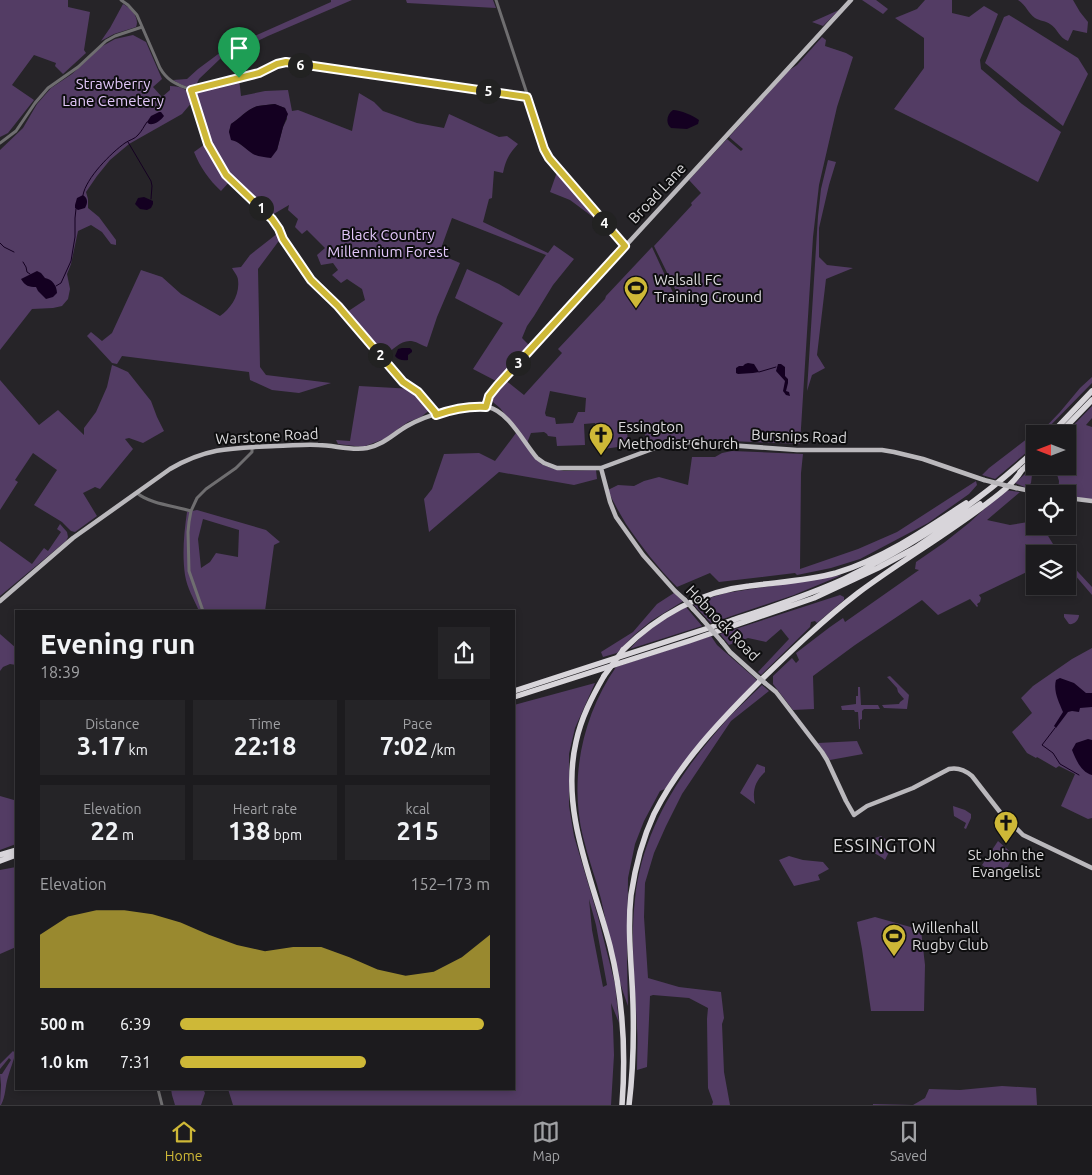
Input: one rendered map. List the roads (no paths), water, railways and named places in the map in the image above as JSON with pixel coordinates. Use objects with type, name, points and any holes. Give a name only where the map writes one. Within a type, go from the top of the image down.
[{"type":"highway","points":[[1060,425],[1092,391]]},
{"type":"highway","points":[[1068,425],[1092,400]]},
{"type":"highway","points":[[515,691],[779,605],[843,579],[903,548],[952,517],[990,490],[1026,458]]},
{"type":"highway","points":[[515,697],[689,641],[814,598],[878,568],[915,548],[1000,489],[1026,466]]},
{"type":"highway","points":[[629,1105],[633,1052],[630,953],[631,902],[636,866],[646,834],[665,794],[702,743],[730,711],[830,616],[984,505],[1017,478],[1022,470]]},
{"type":"highway","points":[[850,568],[922,532],[1000,478],[1009,474]]},
{"type":"highway","points":[[886,574],[934,540],[944,529]]},
{"type":"highway","points":[[622,1105],[623,1036],[617,982],[610,947],[574,815],[573,761],[581,723],[589,703],[604,676],[623,650],[636,637],[673,611],[692,601],[715,593],[748,586],[798,581],[854,568],[895,549],[903,548]]},
{"type":"highway","points":[[0,855],[15,850]]},
{"type":"highway","points":[[0,860],[15,855]]},
{"type":"main road","name":"Broad Lane","points":[[486,407],[489,396],[493,391],[851,0]]},
{"type":"main road","name":"Warstone Road","points":[[0,601],[73,538],[105,514],[138,493],[170,469],[195,456],[221,449],[315,444],[347,448],[368,448],[389,439],[408,426],[436,415],[456,409],[486,407]]},
{"type":"main road","name":"Bursnips Road","points":[[486,407],[502,414],[531,451],[544,463],[557,468],[601,468],[663,445],[677,442],[797,450],[886,450],[923,459],[984,480],[1026,490]]},
{"type":"main road","name":"Hobnock Road","points":[[601,468],[616,517],[643,555],[730,652],[776,692],[827,760],[854,815],[867,806],[921,784],[952,768],[961,770],[969,773],[1000,812],[1023,835],[1092,868]]},
{"type":"main road","points":[[1076,499],[1092,501]]},
{"type":"street","points":[[120,0],[128,4],[137,15],[164,75],[170,81],[191,90],[259,73],[277,64],[286,62],[527,97]]},
{"type":"street","points":[[496,0],[544,149],[549,158],[625,246]]},
{"type":"street","points":[[0,143],[16,131],[48,88],[78,67],[106,41],[142,27]]},
{"type":"street","points":[[191,90],[208,144],[226,175],[272,219],[283,239],[311,280],[338,306],[403,382],[418,392],[436,415]]},
{"type":"street","points":[[203,610],[189,571],[188,522],[191,511],[197,498],[206,489],[236,468],[252,452],[252,447]]},
{"type":"street","points":[[138,493],[148,500],[191,511]]},
{"type":"street","points":[[158,1090],[162,1105]]},
{"type":"waterway","points":[[83,195],[89,181],[106,159],[119,147],[137,136],[147,122]]},
{"type":"waterway","points":[[128,142],[151,181],[151,199]]},
{"type":"waterway","points":[[56,286],[61,283],[71,261],[75,237],[76,209]]},
{"type":"waterway","points":[[0,243],[14,252]]},
{"type":"waterway","points":[[23,262],[27,272],[30,274]]},
{"type":"waterway","points":[[759,372],[776,367]]},
{"type":"waterway","points":[[1055,728],[1042,745],[1053,753],[1060,764],[1079,775]]},
{"type":"place","name":"Walsall FC Training Ground","points":[[636,309]]},
{"type":"place","name":"Essington Methodist Church","points":[[601,456]]},
{"type":"place","name":"St John the Evangelist","points":[[1006,844]]},
{"type":"place","name":"Willenhall Rugby Club","points":[[894,957]]},
{"type":"district","name":"ESSINGTON","points":[[885,845]]},
{"type":"park label","name":"Strawberry Lane Cemetery","points":[[113,92]]},
{"type":"park label","name":"Black Country Millennium Forest","points":[[388,242]]}]
